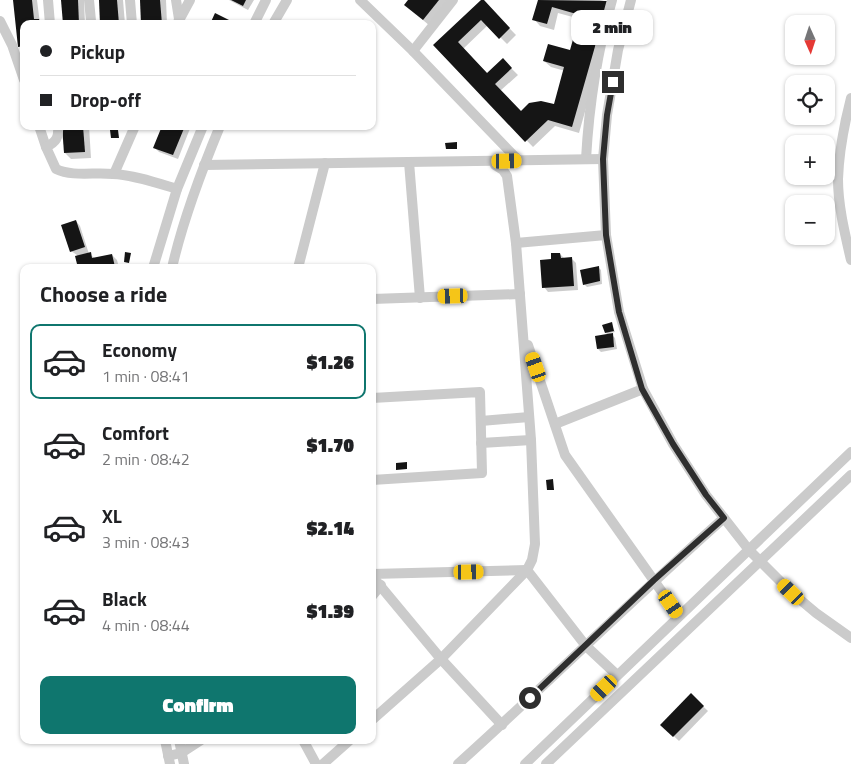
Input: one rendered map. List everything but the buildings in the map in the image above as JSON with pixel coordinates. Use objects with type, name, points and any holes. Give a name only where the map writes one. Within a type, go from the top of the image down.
[{"type":"street","points":[[48,0],[50,20]]},
{"type":"street","points":[[90,0],[91,20]]},
{"type":"street","points":[[130,0],[132,20]]},
{"type":"street","points":[[176,0],[178,20]]},
{"type":"street","points":[[179,20],[190,0]]},
{"type":"street","points":[[256,20],[266,0]]},
{"type":"street","points":[[276,20],[287,0]]},
{"type":"street","points":[[360,0],[519,161]]},
{"type":"street","points":[[413,52],[453,0]]},
{"type":"street","points":[[586,159],[593,89],[612,0]]},
{"type":"street","points":[[630,1],[618,50],[607,115],[603,159],[606,235],[619,312],[642,389],[706,495],[749,550],[816,613],[851,638]]},
{"type":"street","points":[[0,21],[12,44],[20,67]]},
{"type":"street","points":[[851,98],[842,138],[838,181],[843,223],[851,260]]},
{"type":"street","points":[[40,130],[56,169],[65,173],[114,174],[162,184],[177,190]]},
{"type":"street","points":[[46,147],[55,142],[58,130]]},
{"type":"street","points":[[114,174],[133,130]]},
{"type":"street","points":[[154,264],[177,190],[201,130]]},
{"type":"street","points":[[174,264],[179,239],[204,165],[218,130]]},
{"type":"street","points":[[204,165],[603,159]]},
{"type":"street","points":[[376,716],[440,659],[527,570],[532,560],[535,544],[531,440],[516,243],[507,176],[503,170],[496,166],[494,161]]},
{"type":"street","points":[[409,162],[420,298]]},
{"type":"street","points":[[299,264],[324,163]]},
{"type":"street","points":[[516,243],[606,235]]},
{"type":"street","points":[[376,300],[520,294]]},
{"type":"street","points":[[523,330],[565,455],[679,616]]},
{"type":"street","points":[[555,424],[642,389]]},
{"type":"street","points":[[376,398],[480,392],[482,473],[376,480]]},
{"type":"street","points":[[481,421],[529,417]]},
{"type":"street","points":[[481,443],[531,440]]},
{"type":"street","points":[[525,764],[851,452]]},
{"type":"street","points":[[539,751],[550,763],[851,475]]},
{"type":"street","points":[[458,764],[502,725],[654,580],[724,518]]},
{"type":"street","points":[[376,575],[527,570]]},
{"type":"street","points":[[527,570],[586,646],[617,676]]},
{"type":"street","points":[[376,579],[440,659],[502,725]]},
{"type":"street","points":[[376,591],[381,585]]},
{"type":"street","points":[[166,744],[169,760],[195,744]]},
{"type":"street","points":[[180,744],[184,764]]},
{"type":"street","points":[[305,744],[316,764]]},
{"type":"street","points":[[323,764],[346,744]]},
{"type":"route","points":[[530,698],[654,580],[724,518],[706,495],[673,444],[642,389],[619,312],[606,235],[603,159],[607,115],[613,82]]}]
